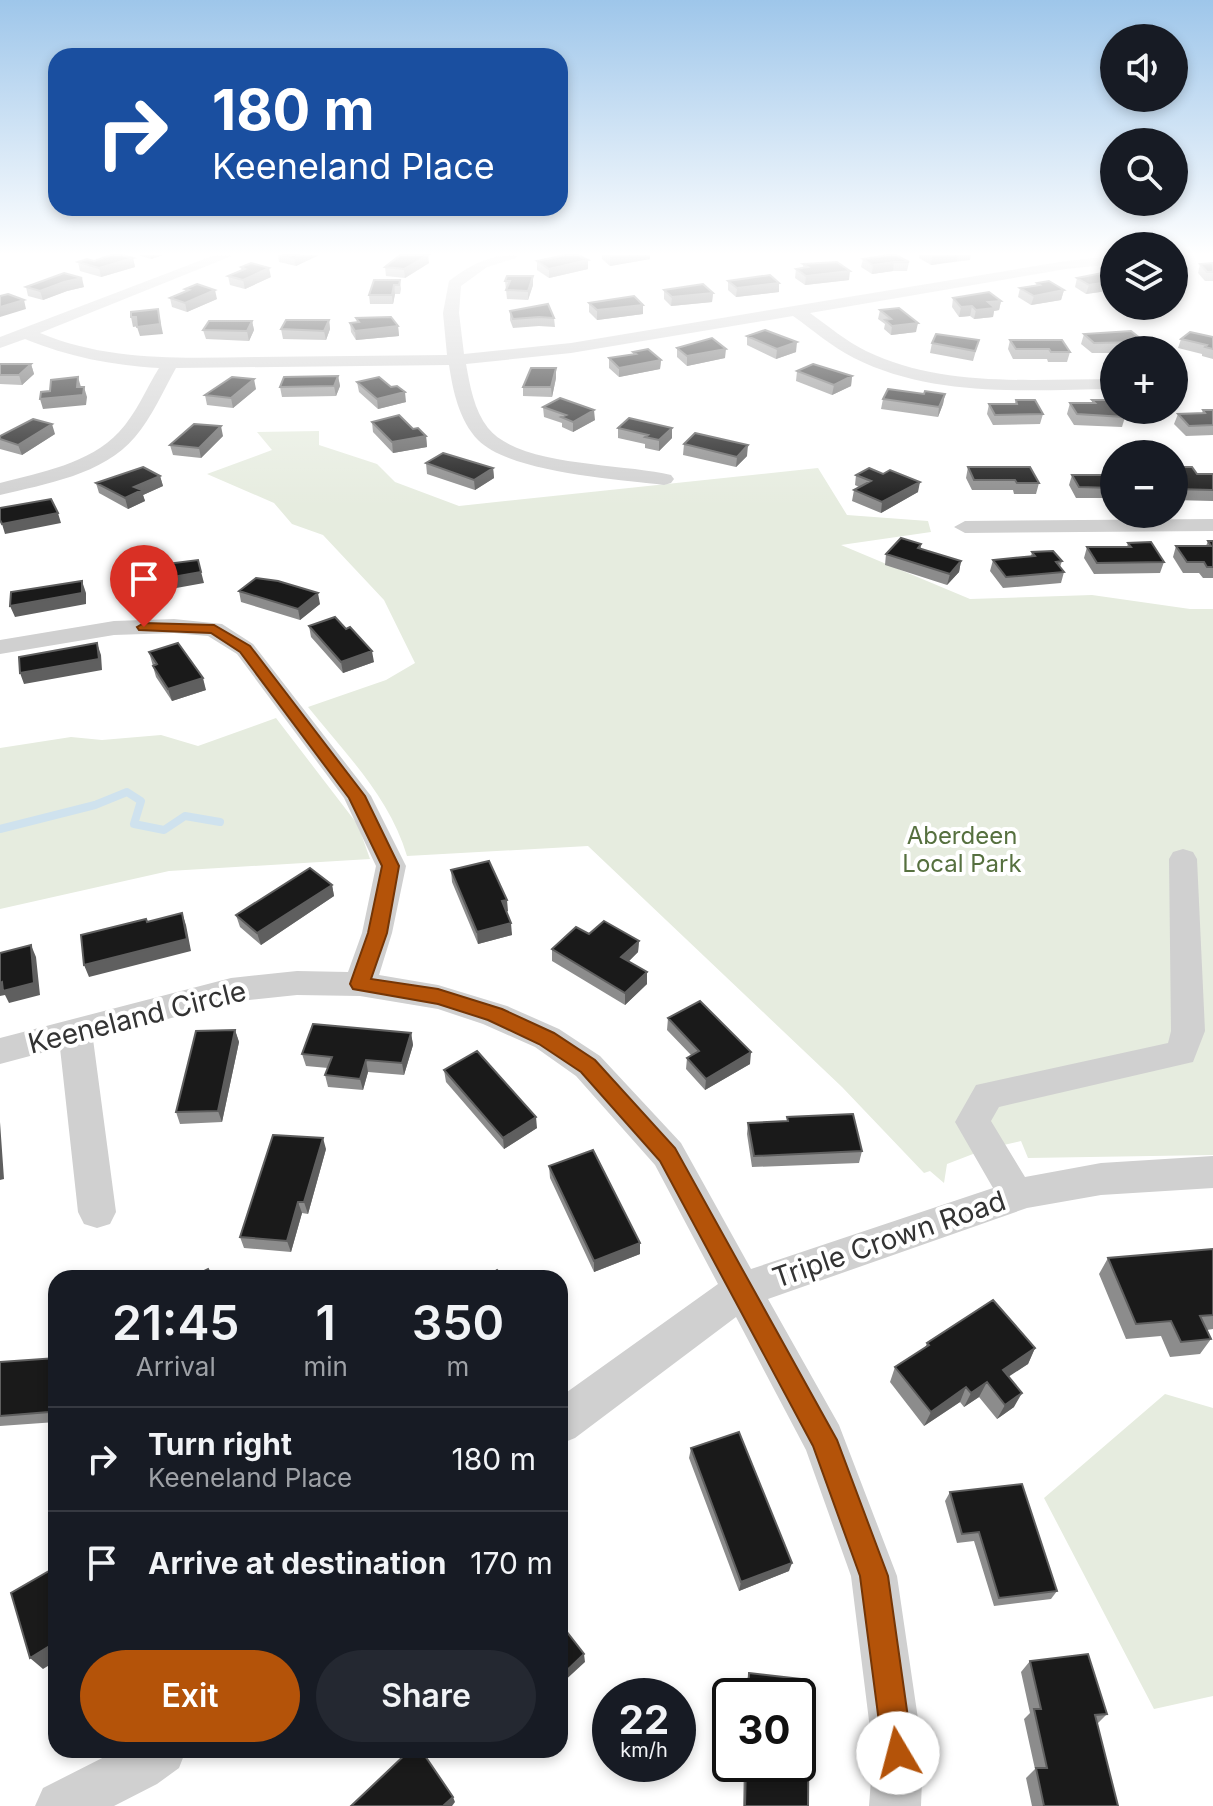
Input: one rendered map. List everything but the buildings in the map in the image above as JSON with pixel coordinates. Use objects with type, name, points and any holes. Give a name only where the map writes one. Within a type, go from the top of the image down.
[{"type":"street","points":[[40,339],[95,357],[170,363],[457,360],[623,339]]},
{"type":"street","points":[[454,339],[461,386],[473,420],[494,444],[531,458],[664,479]]},
{"type":"street","points":[[839,339],[863,356],[910,372],[993,385],[1100,384]]},
{"type":"street","points":[[0,489],[51,476],[113,447],[126,435],[170,363]]},
{"type":"street","points":[[965,527],[1213,525]]},
{"type":"street","points":[[0,647],[114,628],[174,626],[214,629],[245,649],[357,796],[391,866],[377,933],[360,984]]},
{"type":"street","points":[[1017,1196],[973,1122],[988,1095],[1181,1053],[1188,1031],[1183,859]]},
{"type":"street","name":"Keeneland Circle","points":[[0,1051],[231,990],[297,983],[360,984],[438,997],[495,1015],[547,1038],[588,1066],[668,1154],[824,1440],[874,1576],[898,1753],[895,1806]]},
{"type":"street","points":[[75,1031],[97,1212]]},
{"type":"street","name":"Triple Crown Road","points":[[568,1417],[741,1290],[1017,1196],[1101,1179],[1213,1172]]},
{"type":"street","points":[[61,1806],[150,1758]]},
{"type":"green space","name":"Aberdeen Local Park","points":[[319,431],[319,445],[377,464],[395,482],[459,506],[818,468],[847,515],[928,521],[931,532],[841,545],[970,599],[1092,595],[1190,609],[1213,609],[1213,1155],[1028,1158],[1021,1141],[986,1149],[947,1164],[944,1183],[930,1171],[924,1173],[842,1087],[588,846],[407,856],[390,815],[378,796],[308,707],[386,680],[415,663],[384,600],[323,535],[292,524],[274,503],[207,474],[272,450],[257,432]]},
{"type":"green space","points":[[276,718],[358,825],[370,859],[169,871],[0,909],[0,748],[71,737],[102,740],[161,735],[198,746]]},
{"type":"green space","points":[[1165,1394],[1213,1408],[1213,1696],[1154,1709],[1044,1498]]},
{"type":"waterway","points":[[0,829],[95,805],[127,792],[141,801],[134,824],[164,830],[185,816],[220,822]]},
{"type":"route","points":[[144,627],[214,629],[245,649],[357,796],[391,866],[377,933],[360,984],[438,997],[495,1015],[547,1038],[588,1066],[668,1154],[824,1440],[874,1576],[898,1753]]}]
